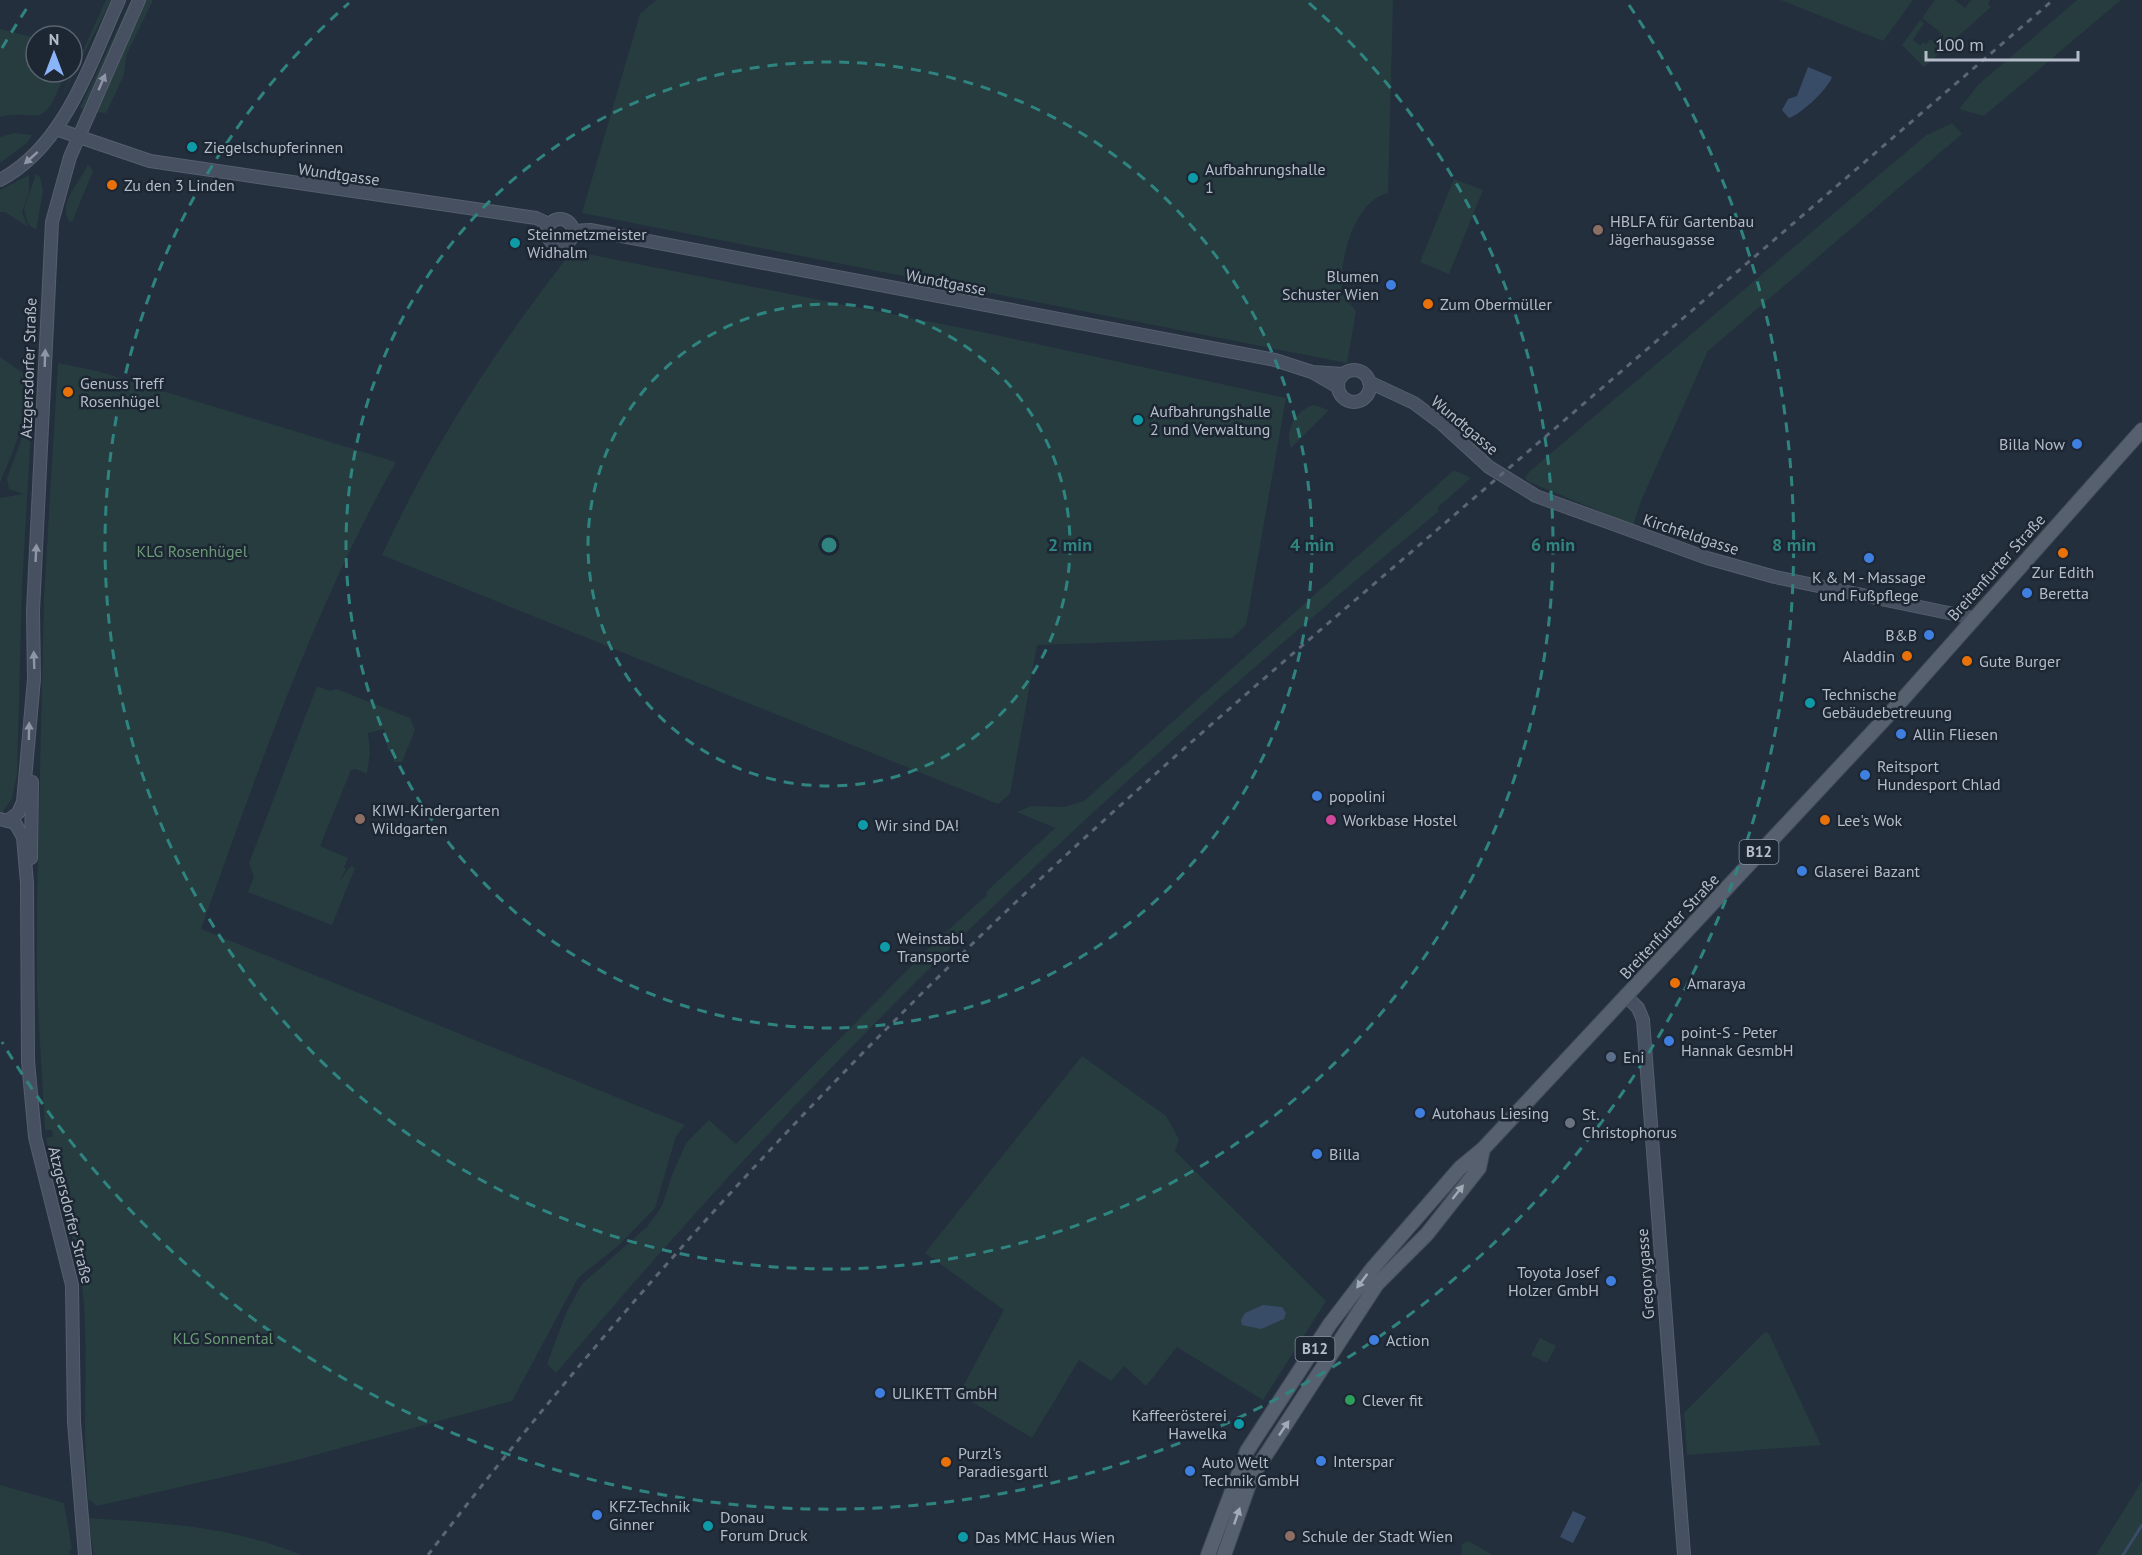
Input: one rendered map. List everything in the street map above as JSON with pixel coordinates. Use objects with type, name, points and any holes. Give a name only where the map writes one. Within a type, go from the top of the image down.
[{"type":"main road","name":"Breitenfurter Straße","points":[[1209,1555],[1243,1459],[1330,1324],[1372,1269],[1460,1168],[1483,1149],[1894,709],[2142,430]]},
{"type":"main road","name":"Breitenfurter Straße","points":[[1224,1555],[1252,1476],[1377,1284],[1427,1234],[1479,1168],[1483,1149]]},
{"type":"street","points":[[0,180],[31,159],[56,129],[119,0]]},
{"type":"street","name":"Atzgersdorfer Straße","points":[[85,1555],[74,1422],[72,1285],[34,1137],[29,1088],[27,883],[23,837],[5,819],[18,813],[23,802],[34,679],[33,611],[52,222],[62,178],[139,0]]},
{"type":"street","name":"Wundtgasse","points":[[56,129],[150,161],[283,183],[536,218],[549,224]]},
{"type":"street","points":[[556,219],[566,220],[573,231],[568,243],[554,244],[546,233],[549,224],[556,219]]},
{"type":"street","name":"Wundtgasse","points":[[573,231],[590,230],[1275,360],[1312,372],[1338,387]]},
{"type":"street","points":[[1358,370],[1369,382],[1366,396],[1350,401],[1340,395],[1338,387],[1343,374],[1358,370]]},
{"type":"street","name":"Wundtgasse","points":[[1312,372],[1343,374]]},
{"type":"street","name":"Wundtgasse","points":[[1369,382],[1396,397],[1414,403],[1510,483]]},
{"type":"street","name":"Wundtgasse","points":[[1366,396],[1396,397]]},
{"type":"street","name":"Kirchfeldgasse","points":[[1510,483],[1536,496],[1707,558],[1774,577],[1973,618]]},
{"type":"street","name":"Atzgersdorfer Straße","points":[[27,883],[31,868],[32,817],[32,767],[28,755]]},
{"type":"street","name":"Gregorygasse","points":[[1626,996],[1638,1008],[1643,1020],[1684,1555]]},
{"type":"green space","points":[[106,0],[111,0],[84,53],[84,48]]},
{"type":"green space","points":[[131,0],[134,0],[83,109],[80,108]]},
{"type":"green space","points":[[146,0],[153,0],[126,56],[124,75],[106,113],[93,112]]},
{"type":"green space","points":[[656,0],[1393,0],[1388,193],[1376,198],[1365,208],[1350,235],[1346,251],[1341,281],[1342,294],[1356,311],[1347,363],[582,213],[640,14]]},
{"type":"green space","points":[[1781,0],[1913,0],[1883,41]]},
{"type":"green space","points":[[1935,0],[1955,0],[1965,8],[1971,0],[1990,0],[1988,4],[1991,7],[1924,67],[1902,45],[1920,20],[1924,23],[1913,40],[1920,45],[1923,42],[1926,44],[1930,39],[1936,42],[1941,33],[1922,18]]},
{"type":"green space","points":[[2077,0],[2121,0],[1984,116],[1959,109],[1979,84]]},
{"type":"green space","points":[[0,29],[24,35],[24,84],[61,84],[51,104],[43,113],[0,117]]},
{"type":"green space","points":[[1952,123],[1962,134],[1708,351],[1641,501],[1633,525],[1529,482],[1525,478],[1530,471],[1925,136]]},
{"type":"green space","points":[[14,133],[32,135],[27,143],[0,163],[0,137]]},
{"type":"green space","points":[[88,164],[93,171],[72,222],[66,214],[68,199]]},
{"type":"green space","points":[[36,174],[40,177],[43,191],[36,230],[28,224],[24,209]]},
{"type":"green space","points":[[29,175],[29,192],[22,212],[28,227],[34,231],[5,212],[0,212],[0,190]]},
{"type":"green space","points":[[1454,179],[1483,190],[1449,274],[1420,262]]},
{"type":"green space","points":[[572,251],[982,332],[1286,398],[1246,625],[1232,638],[1037,645],[1010,794],[998,804],[382,555],[422,475],[468,398],[518,323]]},
{"type":"green space","points":[[0,357],[26,375],[28,388],[16,444],[0,483]]},
{"type":"green space","name":"KLG Rosenhügel","points":[[58,363],[97,371],[396,462],[339,573],[313,631],[266,750],[201,929],[685,1125],[676,1136],[655,1208],[619,1245],[578,1278],[512,1401],[293,1461],[97,1506],[88,1499],[83,1297],[74,1243],[46,1137],[53,1137],[52,1130],[45,1130],[37,990],[44,597]]},
{"type":"green space","points":[[1314,405],[1329,410],[1291,448],[1289,435],[1293,422],[1302,411]]},
{"type":"green space","points":[[32,411],[22,587],[17,775],[12,798],[0,816],[0,498],[24,494],[9,489],[7,478]]},
{"type":"green space","points":[[1454,470],[1471,478],[1437,508],[1439,511],[1247,674],[1152,759],[966,933],[788,1113],[684,1226],[556,1373],[547,1364],[567,1311],[582,1284],[647,1227],[662,1206],[686,1143],[709,1120],[736,1144],[936,941],[1055,828],[1017,812],[1031,806],[1064,807],[1084,801]]},
{"type":"green space","points":[[317,686],[330,691],[337,689],[410,718],[415,730],[402,762],[394,762],[394,751],[388,750],[384,729],[368,733],[370,753],[367,774],[356,769],[351,770],[320,846],[348,858],[344,867],[346,869],[339,881],[351,866],[355,868],[332,925],[248,892],[254,877],[249,863]]},
{"type":"green space","points":[[1082,1056],[1166,1116],[1179,1139],[1175,1151],[1326,1301],[1263,1400],[1177,1347],[1146,1386],[1124,1366],[1111,1381],[1079,1360],[1032,1438],[959,1394],[1004,1310],[925,1253]]},
{"type":"green space","points":[[1765,1332],[1769,1334],[1821,1445],[1687,1455],[1684,1413]]},
{"type":"green space","points":[[1540,1338],[1556,1346],[1547,1363],[1531,1355]]},
{"type":"green space","points":[[2142,1481],[2142,1555],[2096,1555]]},
{"type":"green space","points":[[0,1485],[64,1503],[72,1549],[69,1550],[70,1555],[0,1555]]},
{"type":"green space","points":[[88,1518],[170,1524],[223,1532],[276,1545],[302,1555],[94,1555]]},
{"type":"green space","points":[[1468,1541],[1493,1555],[1461,1555],[1462,1544]]},
{"type":"water","points":[[1808,67],[1832,77],[1813,101],[1789,118],[1782,110],[1788,99],[1797,96]]},
{"type":"water","points":[[1263,1305],[1282,1307],[1286,1313],[1284,1319],[1261,1329],[1242,1325],[1241,1320],[1245,1313]]},
{"type":"water","points":[[1573,1511],[1586,1517],[1573,1543],[1560,1537]]},
{"type":"waterway","points":[[2123,1555],[2142,1525]]},
{"type":"railway","points":[[428,1555],[569,1378],[718,1207],[873,1042],[1035,884],[1263,679],[2053,0]]},
{"type":"place","name":"Ziegelschupferinnen","points":[[192,147]]},
{"type":"place","name":"Aufbahrungshalle 1","points":[[1193,178]]},
{"type":"place","name":"Zu den 3 Linden","points":[[112,185]]},
{"type":"place","name":"HBLFA für Gartenbau Jägerhausgasse","points":[[1598,230]]},
{"type":"place","name":"Steinmetzmeister Widhalm","points":[[515,243]]},
{"type":"place","name":"Blumen Schuster Wien","points":[[1391,285]]},
{"type":"place","name":"Zum Obermüller","points":[[1428,304]]},
{"type":"place","name":"Genuss Treff Rosenhügel","points":[[68,392]]},
{"type":"place","name":"Aufbahrungshalle 2 und Verwaltung","points":[[1138,420]]},
{"type":"place","name":"Billa Now","points":[[2077,444]]},
{"type":"place","name":"Zur Edith","points":[[2063,553]]},
{"type":"place","name":"K & M - Massage und Fußpflege","points":[[1869,558]]},
{"type":"place","name":"Beretta","points":[[2027,593]]},
{"type":"place","name":"B&B","points":[[1929,635]]},
{"type":"place","name":"Aladdin","points":[[1907,656]]},
{"type":"place","name":"Gute Burger","points":[[1967,661]]},
{"type":"place","name":"Technische Gebäudebetreuung","points":[[1810,703]]},
{"type":"place","name":"Allin Fliesen","points":[[1901,734]]},
{"type":"place","name":"Reitsport Hundesport Chlad","points":[[1865,775]]},
{"type":"place","name":"popolini","points":[[1317,796]]},
{"type":"place","name":"KIWI-Kindergarten Wildgarten","points":[[360,819]]},
{"type":"place","name":"Workbase Hostel","points":[[1331,820]]},
{"type":"place","name":"Lee's Wok","points":[[1825,820]]},
{"type":"place","name":"Wir sind DA!","points":[[863,825]]},
{"type":"place","name":"Glaserei Bazant","points":[[1802,871]]},
{"type":"place","name":"Weinstabl Transporte","points":[[885,947]]},
{"type":"place","name":"Amaraya","points":[[1675,983]]},
{"type":"place","name":"point-S - Peter Hannak GesmbH","points":[[1669,1041]]},
{"type":"place","name":"Eni","points":[[1611,1057]]},
{"type":"place","name":"Autohaus Liesing","points":[[1420,1113]]},
{"type":"place","name":"St. Christophorus","points":[[1570,1123]]},
{"type":"place","name":"Billa","points":[[1317,1154]]},
{"type":"place","name":"Toyota Josef Holzer GmbH","points":[[1611,1281]]},
{"type":"place","name":"Action","points":[[1374,1340]]},
{"type":"place","name":"ULIKETT GmbH","points":[[880,1393]]},
{"type":"place","name":"Clever fit","points":[[1350,1400]]},
{"type":"place","name":"Kaffeerösterei Hawelka","points":[[1239,1424]]},
{"type":"place","name":"Interspar","points":[[1321,1461]]},
{"type":"place","name":"Purzl's Paradiesgartl","points":[[946,1462]]},
{"type":"place","name":"Auto Welt Technik GmbH","points":[[1190,1471]]},
{"type":"place","name":"KFZ-Technik Ginner","points":[[597,1515]]},
{"type":"place","name":"Donau Forum Druck","points":[[708,1526]]},
{"type":"place","name":"Schule der Stadt Wien","points":[[1290,1536]]},
{"type":"place","name":"Das MMC Haus Wien","points":[[963,1537]]},
{"type":"park label","name":"KLG Sonnental","points":[[223,1338]]}]
